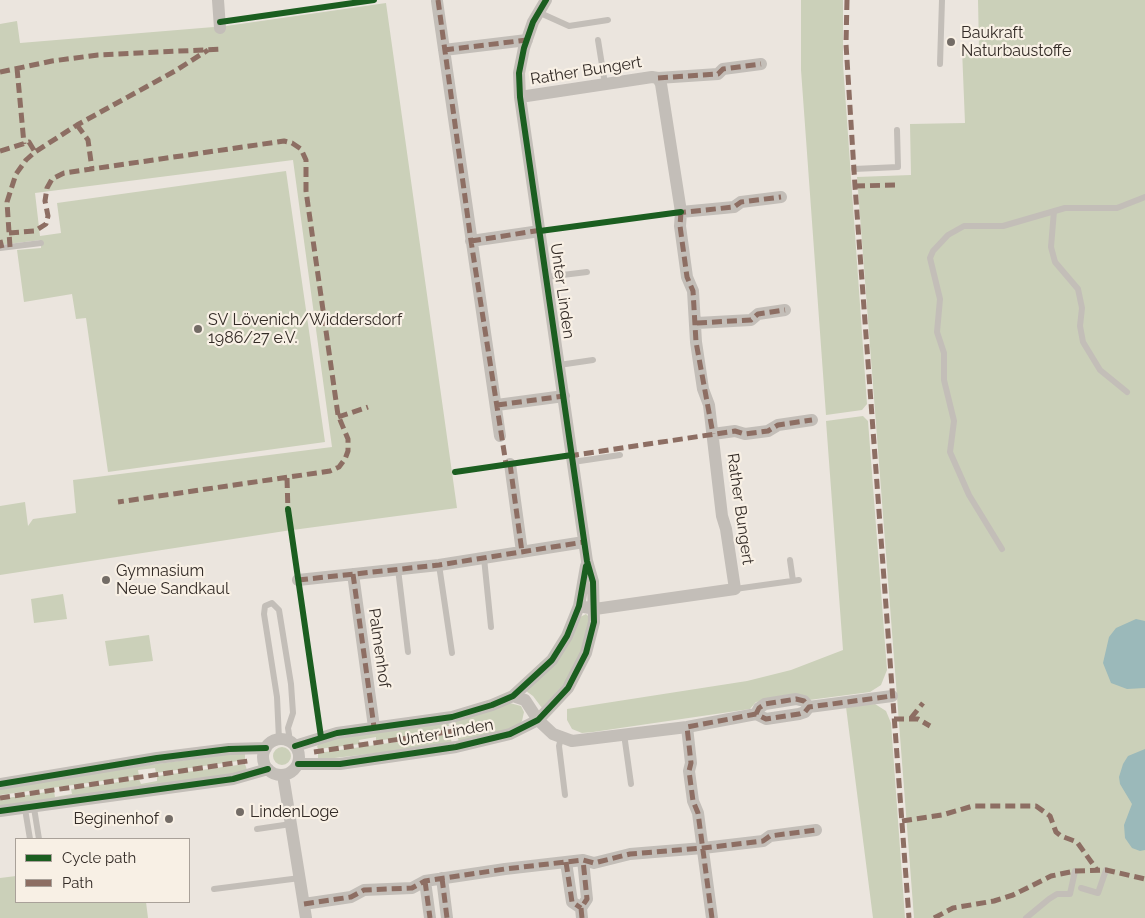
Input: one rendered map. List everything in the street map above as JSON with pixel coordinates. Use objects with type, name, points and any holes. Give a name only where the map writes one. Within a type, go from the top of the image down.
[{"type":"street","points":[[218,0],[220,28]]},
{"type":"street","name":"Unter Linden","points":[[298,764],[340,764],[464,746],[510,734],[538,720],[568,688],[578,672],[590,640],[595,609],[593,582],[584,542],[520,97],[519,73],[527,40],[538,12],[546,0]]},
{"type":"street","points":[[437,1],[500,436]]},
{"type":"street","points":[[444,50],[527,40]]},
{"type":"street","name":"Rather Bungert","points":[[520,97],[652,77],[718,74],[723,69],[761,64]]},
{"type":"street","name":"Rather Bungert","points":[[595,609],[735,589],[719,497],[709,405],[703,389],[696,342],[697,323],[693,291],[687,277],[680,226],[681,212],[661,84],[658,78]]},
{"type":"street","points":[[681,212],[734,207],[741,202],[781,197]]},
{"type":"street","name":"Unter Linden","points":[[471,241],[540,231]]},
{"type":"street","points":[[697,323],[720,320],[727,323],[751,320],[758,314],[785,310]]},
{"type":"street","points":[[497,406],[564,396]]},
{"type":"street","name":"Rather Bungert","points":[[713,434],[736,431],[744,434],[768,431],[778,425],[812,420]]},
{"type":"street","points":[[510,464],[522,552]]},
{"type":"street","points":[[298,580],[439,565],[584,542]]},
{"type":"street","name":"Unter Linden","points":[[288,742],[459,715],[492,705],[512,696],[552,660],[567,636],[579,606],[587,561]]},
{"type":"street","name":"Palmenhof","points":[[353,574],[374,727]]},
{"type":"street","points":[[579,606],[595,609]]},
{"type":"street","points":[[512,696],[525,700],[538,720],[553,734],[572,741],[686,727],[756,714],[766,719],[799,714],[805,712],[809,707],[892,696]]},
{"type":"street","points":[[686,727],[691,763],[689,771],[703,848],[712,918]]},
{"type":"street","points":[[0,784],[157,758],[230,749],[266,748],[288,742],[299,754],[298,764],[292,772],[283,775],[268,769],[233,779],[0,811]]},
{"type":"street","points":[[266,748],[264,759],[268,769]]},
{"type":"street","points":[[283,775],[306,918]]},
{"type":"street","points":[[304,904],[351,897],[364,890],[412,888],[425,881],[442,878],[583,860],[594,863],[656,850],[669,852],[763,841],[770,836],[816,830]]},
{"type":"street","points":[[566,862],[572,902],[581,913],[587,899],[583,860]]},
{"type":"street","points":[[442,878],[447,918]]},
{"type":"street","points":[[425,881],[430,918]]},
{"type":"lane","points":[[940,64],[942,0]]},
{"type":"lane","points":[[538,12],[568,26],[608,20]]},
{"type":"lane","points":[[598,40],[605,84]]},
{"type":"lane","points":[[854,169],[898,167],[897,130]]},
{"type":"lane","points":[[1002,549],[969,495],[950,452],[954,421],[944,380],[944,353],[937,332],[940,299],[930,258],[933,251],[956,228],[964,226],[1003,226],[1054,211],[1085,207],[1117,208],[1145,197]]},
{"type":"lane","points":[[1054,211],[1050,246],[1056,262],[1078,289],[1082,308],[1080,326],[1083,342],[1100,370],[1127,392]]},
{"type":"lane","points":[[0,248],[41,243]]},
{"type":"lane","points":[[546,277],[587,272]]},
{"type":"lane","points":[[559,365],[593,360]]},
{"type":"lane","points":[[573,462],[620,455]]},
{"type":"lane","points":[[484,558],[491,627]]},
{"type":"lane","name":"Rather Bungert","points":[[735,589],[796,580],[790,560]]},
{"type":"lane","points":[[439,565],[452,653]]},
{"type":"lane","name":"Palmenhof","points":[[398,569],[408,652]]},
{"type":"lane","points":[[272,603],[280,610],[291,684],[293,713],[288,728],[288,742],[277,697],[264,614],[265,606],[272,603]]},
{"type":"lane","points":[[624,734],[631,784]]},
{"type":"lane","points":[[561,738],[558,746],[565,795]]},
{"type":"lane","points":[[30,808],[30,838]]},
{"type":"lane","points":[[30,808],[38,838]]},
{"type":"lane","points":[[257,829],[291,824]]},
{"type":"lane","points":[[1081,888],[1098,893],[1106,870]]},
{"type":"lane","points":[[1026,918],[1057,894],[1070,894],[1075,871]]},
{"type":"lane","points":[[214,889],[300,878]]},
{"type":"green space","points":[[801,0],[843,0],[843,64],[867,404],[862,410],[826,415],[801,70]]},
{"type":"green space","points":[[978,0],[1145,0],[1145,918],[914,918],[857,177],[911,175],[910,124],[965,123],[962,49],[979,49]]},
{"type":"green space","points":[[386,3],[457,508],[285,531],[0,575],[0,506],[25,502],[28,526],[33,519],[76,513],[73,480],[332,447],[293,160],[35,193],[40,236],[61,233],[57,203],[286,171],[325,442],[108,472],[86,318],[76,319],[72,294],[24,302],[17,250],[41,248],[41,240],[0,245],[0,24],[17,21],[20,43],[226,26]]},
{"type":"green space","points":[[863,416],[868,421],[887,670],[881,685],[870,692],[809,700],[802,695],[756,702],[750,709],[593,732],[582,733],[572,729],[567,720],[567,709],[747,681],[791,670],[843,650],[826,421]]},
{"type":"green space","points":[[63,594],[67,619],[34,623],[31,599]]},
{"type":"green space","points":[[586,614],[589,617],[586,642],[570,677],[542,708],[533,696],[526,691],[580,617]]},
{"type":"green space","points":[[149,635],[153,661],[109,666],[105,641]]},
{"type":"green space","points":[[510,703],[521,706],[524,712],[522,721],[516,727],[459,743],[458,738],[464,737],[462,724],[456,725],[455,720]]},
{"type":"green space","points":[[875,704],[886,711],[891,723],[905,918],[873,918],[846,707]]},
{"type":"green space","points":[[448,721],[449,726],[445,726],[445,731],[376,741],[376,737],[359,740],[360,744],[318,749],[317,746],[323,740]]},
{"type":"green space","points":[[446,735],[446,739],[451,739],[452,744],[318,760],[318,753]]},
{"type":"green space","points":[[282,747],[288,750],[291,756],[288,762],[282,765],[276,762],[273,756],[276,750]]},
{"type":"green space","points":[[245,752],[245,760],[156,773],[155,768],[138,770],[139,776],[0,795],[0,786],[10,784]]},
{"type":"green space","points":[[245,764],[247,770],[239,774],[0,807],[0,799],[54,791],[55,797],[72,794],[71,789],[139,779],[141,784],[157,781],[157,776]]},
{"type":"green space","points":[[15,876],[15,903],[146,903],[148,918],[0,918],[0,878]]},
{"type":"water","points":[[1136,619],[1145,621],[1145,688],[1127,689],[1111,683],[1103,663],[1109,637],[1116,628]]},
{"type":"water","points":[[1145,749],[1145,850],[1140,851],[1132,848],[1125,838],[1124,825],[1132,804],[1120,784],[1119,777],[1128,756]]},
{"type":"marked path","points":[[438,0],[471,241],[506,464]]},
{"type":"marked path","points":[[847,0],[846,44],[855,186],[909,918]]},
{"type":"marked path","points":[[444,50],[527,40]]},
{"type":"marked path","points":[[0,72],[52,61],[98,55],[222,49]]},
{"type":"marked path","points":[[10,247],[7,202],[16,174],[26,160],[35,152],[77,125],[175,71],[208,50]]},
{"type":"marked path","points":[[658,78],[718,74],[723,69],[761,64]]},
{"type":"marked path","points":[[17,68],[24,144]]},
{"type":"marked path","points":[[77,125],[88,140],[92,169]]},
{"type":"marked path","points":[[9,233],[35,231],[46,224],[48,216],[45,201],[47,188],[52,179],[64,173],[284,141],[292,143],[301,149],[306,160],[306,191],[338,415],[348,439],[348,451],[345,459],[339,467],[330,471],[118,502]]},
{"type":"marked path","points":[[0,151],[29,142],[35,152]]},
{"type":"marked path","points":[[855,186],[895,185]]},
{"type":"marked path","points":[[676,213],[734,207],[741,202],[781,197]]},
{"type":"marked path","points":[[681,212],[680,226],[687,277],[693,291],[696,342],[713,434]]},
{"type":"marked path","points":[[471,241],[542,230]]},
{"type":"marked path","points":[[0,240],[2,248]]},
{"type":"marked path","points":[[697,323],[751,320],[758,314],[785,310]]},
{"type":"marked path","points":[[497,405],[564,396]]},
{"type":"marked path","points":[[338,417],[368,407]]},
{"type":"marked path","points":[[569,456],[735,431],[745,434],[768,431],[778,425],[812,420]]},
{"type":"marked path","points":[[510,464],[522,552]]},
{"type":"marked path","points":[[287,478],[288,512]]},
{"type":"marked path","points":[[298,580],[439,565],[584,542]]},
{"type":"marked path","points":[[353,574],[374,727]]},
{"type":"marked path","points":[[712,918],[698,813],[693,801],[689,771],[691,763],[687,727],[756,714],[766,719],[799,714],[805,712],[809,707],[892,696]]},
{"type":"marked path","points":[[756,714],[759,708],[765,704],[796,699],[804,701],[809,707]]},
{"type":"marked path","points":[[911,718],[923,703]]},
{"type":"marked path","points":[[894,719],[918,719],[930,726]]},
{"type":"marked path","points":[[314,752],[454,731]]},
{"type":"marked path","points":[[0,798],[248,761]]},
{"type":"marked path","points":[[902,821],[942,815],[973,806],[1036,806],[1050,816],[1056,832],[1077,842],[1097,870]]},
{"type":"marked path","points":[[304,904],[351,897],[364,890],[412,888],[425,881],[505,869],[583,860],[594,863],[630,854],[763,841],[770,836],[816,830]]},
{"type":"marked path","points":[[582,918],[581,908],[587,899],[583,860]]},
{"type":"marked path","points":[[566,862],[572,902],[581,908]]},
{"type":"marked path","points":[[934,918],[953,908],[994,901],[1013,895],[1051,876],[1075,871],[1106,870],[1145,879]]},
{"type":"marked path","points":[[442,878],[447,918]]},
{"type":"marked path","points":[[425,881],[430,918]]},
{"type":"cycle path","points":[[220,22],[374,0]]},
{"type":"cycle path","points":[[298,764],[340,764],[456,747],[510,734],[538,720],[555,702],[568,688],[586,653],[594,622],[593,582],[587,561],[520,97],[519,73],[524,48],[533,22],[546,0]]},
{"type":"cycle path","points":[[540,231],[681,212]]},
{"type":"cycle path","points":[[455,472],[572,455]]},
{"type":"cycle path","points":[[288,509],[321,737]]},
{"type":"cycle path","points":[[295,746],[337,733],[452,717],[492,705],[513,696],[552,660],[567,636],[579,606],[586,566]]},
{"type":"cycle path","points":[[0,784],[157,758],[229,749],[266,748]]},
{"type":"cycle path","points":[[0,811],[233,779],[268,769]]},
{"type":"place","name":"Baukraft Naturbaustoffe","points":[[951,42]]},
{"type":"place","name":"SV Lövenich/Widdersdorf 1986/27 e.V.","points":[[198,329]]},
{"type":"place","name":"Gymnasium Neue Sandkaul","points":[[106,580]]},
{"type":"place","name":"LindenLoge","points":[[240,812]]},
{"type":"place","name":"Beginenhof","points":[[169,819]]}]
